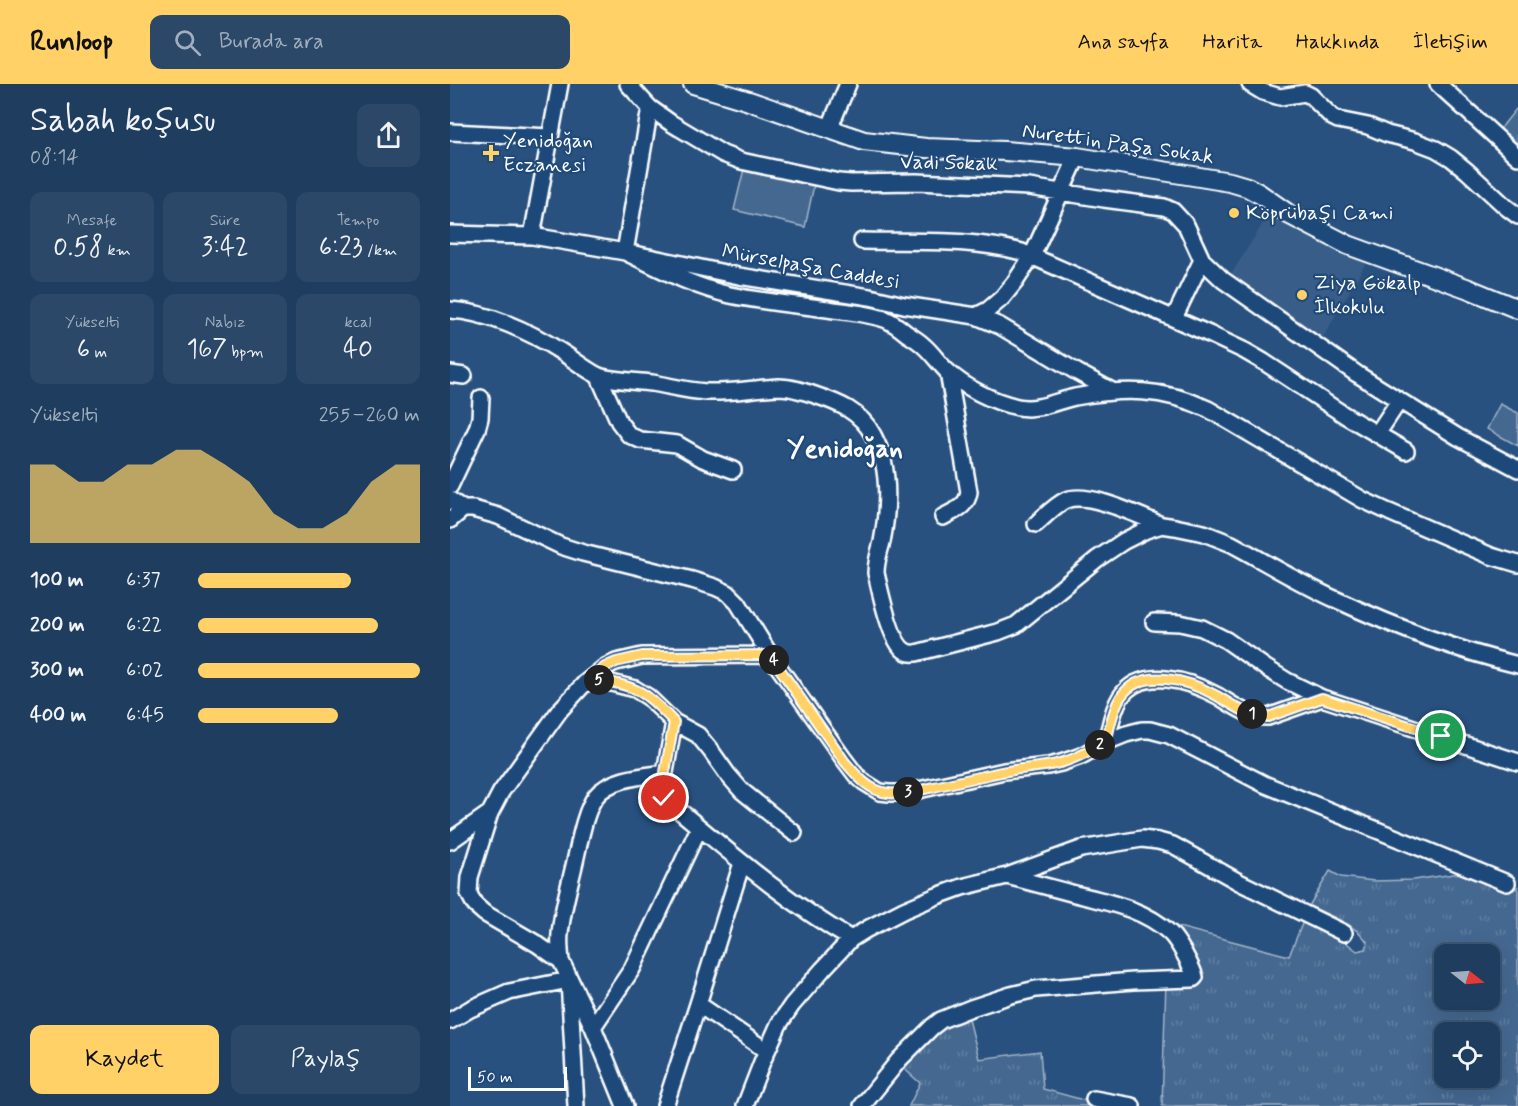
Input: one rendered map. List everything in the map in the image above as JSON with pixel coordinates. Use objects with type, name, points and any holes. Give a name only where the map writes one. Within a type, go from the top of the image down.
[{"type":"street","points":[[532,236],[560,84]]},
{"type":"street","name":"Vadi Sokak","points":[[628,84],[650,108],[671,123],[732,158],[839,182],[1029,187],[1164,207],[1173,211],[1186,225],[1202,260]]},
{"type":"street","name":"Nurettin Paşa Sokak","points":[[693,84],[864,141],[897,146],[1077,158],[1230,182],[1260,194],[1290,215],[1348,246],[1462,286],[1518,309]]},
{"type":"street","points":[[830,129],[848,84]]},
{"type":"street","points":[[1250,84],[1263,92],[1280,97],[1305,93],[1338,120],[1368,126],[1436,149],[1459,165],[1518,216]]},
{"type":"street","points":[[1438,84],[1518,157]]},
{"type":"street","points":[[650,108],[625,252],[714,291],[885,319],[925,347],[948,372],[988,398],[1000,403],[1026,409],[1073,398],[1134,391],[1161,393],[1193,402],[1371,504],[1491,556],[1518,564]]},
{"type":"street","points":[[450,132],[550,137]]},
{"type":"street","points":[[976,316],[988,310],[1002,298],[1032,256],[1077,158]]},
{"type":"street","name":"Mürselpaşa Caddesi","points":[[450,234],[532,236],[625,252],[739,276],[976,316],[1000,326],[1114,392]]},
{"type":"street","points":[[862,241],[956,242],[1009,249],[1032,256],[1174,318],[1264,362],[1346,416],[1406,451]]},
{"type":"street","points":[[1174,318],[1202,260],[1223,280],[1399,401],[1458,437],[1518,469]]},
{"type":"street","points":[[450,310],[480,314],[514,327],[554,347],[599,377],[706,392],[790,388],[838,403],[854,412],[862,419],[879,447],[885,471],[885,515],[876,573],[892,630],[897,642],[906,652],[916,653],[998,632],[1016,625],[1097,559],[1124,541],[1162,525]]},
{"type":"street","points":[[943,517],[966,504],[969,492],[948,372]]},
{"type":"street","points":[[599,377],[619,422],[629,435],[640,440],[677,444],[704,459],[733,470]]},
{"type":"street","points":[[450,486],[477,429],[481,398]]},
{"type":"street","points":[[1377,434],[1399,401]]},
{"type":"street","points":[[1036,524],[1066,500],[1084,498],[1097,500],[1162,525],[1217,538],[1336,600],[1379,619],[1482,656],[1518,665]]},
{"type":"street","points":[[450,500],[464,509],[473,509],[498,516],[551,542],[580,552],[657,570],[728,593],[738,603],[770,655],[845,762],[864,782],[880,792],[905,793],[1004,771],[1054,765],[1081,756],[1126,734],[1142,730],[1159,732],[1264,784],[1507,883]]},
{"type":"street","points":[[450,520],[464,509]]},
{"type":"street","points":[[1154,622],[1190,624],[1213,633],[1287,681],[1322,698],[1518,762]]},
{"type":"street","points":[[561,961],[484,912],[471,899],[468,887],[470,877],[489,813],[501,792],[560,710],[605,667],[642,656],[770,655]]},
{"type":"street","points":[[591,678],[624,685],[648,697],[674,722],[698,735],[742,791],[795,833]]},
{"type":"street","points":[[1106,742],[1119,699],[1131,687],[1151,679],[1163,678],[1187,683],[1214,694],[1241,710],[1263,717],[1322,698]]},
{"type":"street","points":[[674,722],[664,773],[662,789],[664,798],[802,909],[851,939]]},
{"type":"street","points":[[625,1106],[593,1027],[561,961],[560,933],[586,820],[596,796],[612,784],[634,777],[664,773]]},
{"type":"street","points":[[450,841],[489,813]]},
{"type":"street","points":[[593,1027],[632,969],[699,828]]},
{"type":"street","points":[[745,1106],[779,1024],[792,1005],[851,939],[904,910],[937,896],[1007,876],[1080,849],[1142,838],[1173,845],[1239,882],[1344,933]]},
{"type":"street","points":[[665,1106],[742,863]]},
{"type":"street","points":[[862,1106],[900,1060],[932,1027],[941,1020],[971,1008],[1036,989],[1133,981],[1193,979],[1195,977],[1172,934],[1156,923],[1120,906],[1007,876]]},
{"type":"street","points":[[450,1021],[478,1005],[509,992],[569,980]]},
{"type":"street","points":[[569,980],[576,1106]]},
{"type":"street","points":[[698,1004],[767,1051]]},
{"type":"street","points":[[1094,1099],[1132,1106]]},
{"type":"shaded area","name":"Ziya Gökalp İlkokulu","points":[[1270,212],[1311,236],[1367,261],[1321,341],[1230,276]]},
{"type":"green space","points":[[1516,109],[1518,111],[1518,144],[1500,129]]},
{"type":"green space","points":[[744,169],[814,185],[805,227],[734,210]]},
{"type":"green space","points":[[1500,404],[1518,413],[1518,446],[1487,429]]},
{"type":"green space","points":[[1330,871],[1341,877],[1374,881],[1414,880],[1460,873],[1513,890],[1518,887],[1518,1106],[1162,1106],[1166,981],[1193,971],[1175,926],[1289,956],[1304,919],[1331,931],[1357,951],[1366,949],[1368,943],[1363,936],[1342,921],[1309,906]]},
{"type":"green space","points":[[968,1015],[979,1059],[1040,1051],[1043,1089],[1105,1106],[909,1106],[920,1083],[901,1066],[938,1027]]},
{"type":"waterway","points":[[655,122],[675,135]]},
{"type":"place","name":"Yenidoğan Eczanesi","points":[[491,153]]},
{"type":"place","name":"Köprübaşı Cami","points":[[1234,213]]},
{"type":"place","name":"Ziya Gökalp İlkokulu","points":[[1302,295]]},
{"type":"district","name":"Yenidoğan","points":[[845,449]]},
{"type":"route","points":[[664,798],[662,789],[674,722],[648,697],[635,689],[591,678],[605,667],[627,658],[671,655],[770,655],[856,775],[872,788],[889,793],[905,793],[1004,771],[1047,766],[1081,756],[1106,742],[1115,708],[1124,692],[1139,682],[1151,679],[1163,678],[1187,683],[1214,694],[1241,710],[1263,717],[1322,698],[1441,736]]}]
